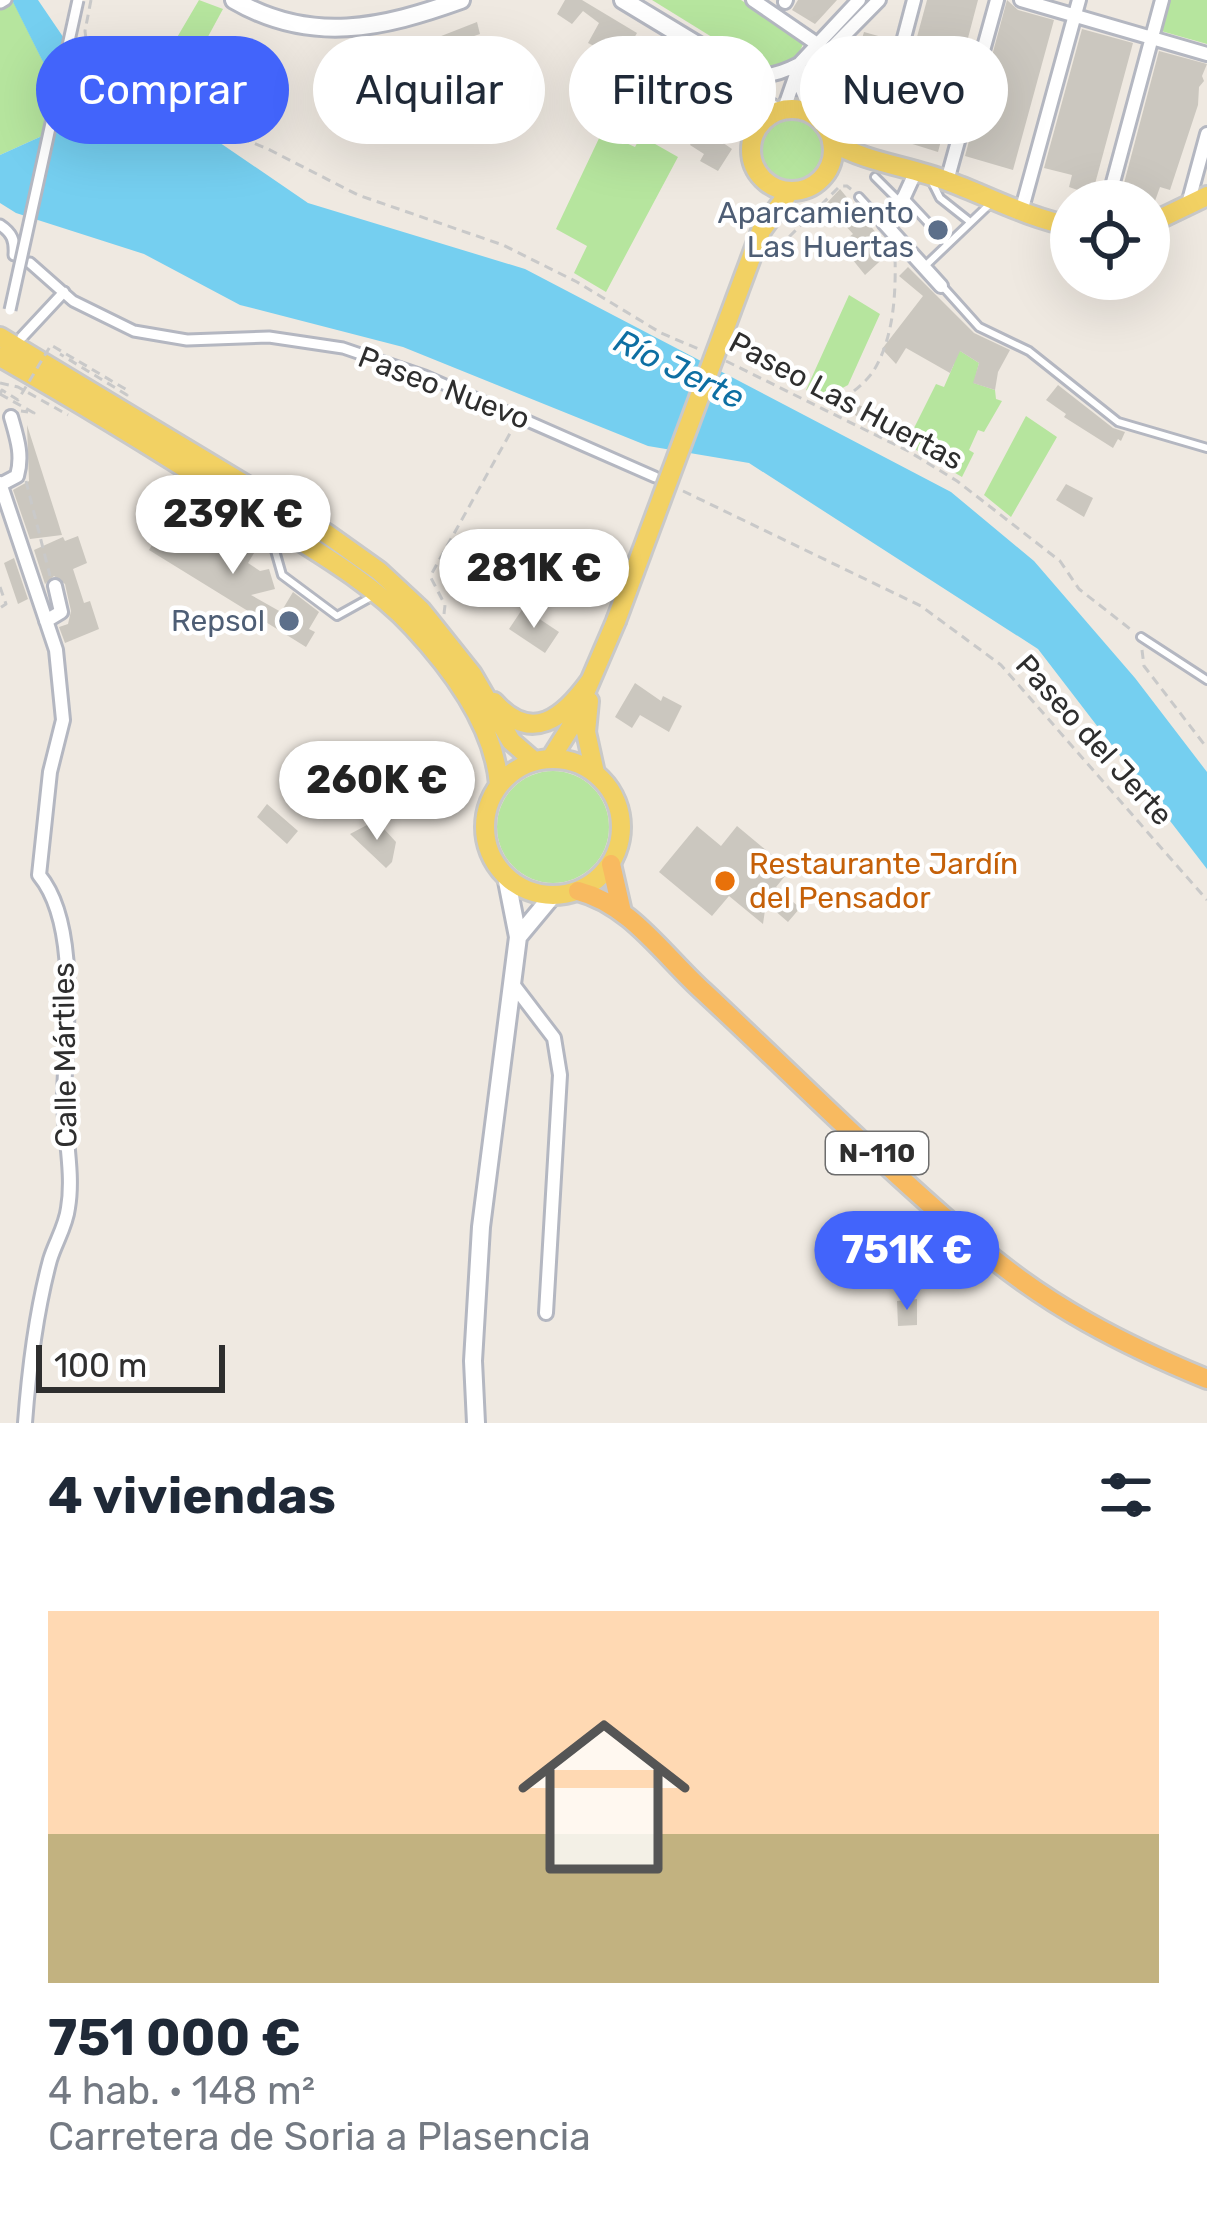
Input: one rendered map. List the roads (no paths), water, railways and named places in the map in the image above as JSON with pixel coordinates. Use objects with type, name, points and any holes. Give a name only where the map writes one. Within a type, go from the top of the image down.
[{"type":"highway","points":[[611,864],[622,912]]},
{"type":"highway","name":"N-110","points":[[578,891],[622,912],[980,1249],[1067,1314],[1207,1379]]},
{"type":"main road","points":[[234,0],[294,24],[348,28],[396,23],[461,0]]},
{"type":"main road","points":[[622,0],[683,36]]},
{"type":"main road","points":[[776,108],[800,113]]},
{"type":"main road","points":[[776,114],[780,111]]},
{"type":"main road","points":[[752,144],[756,170],[790,191]]},
{"type":"main road","points":[[761,229],[790,191],[814,185],[830,166],[832,144]]},
{"type":"main road","points":[[836,144],[863,158],[931,175],[1050,220]]},
{"type":"main road","points":[[830,166],[863,158]]},
{"type":"main road","points":[[543,759],[570,728],[616,621],[761,229],[764,179]]},
{"type":"main road","points":[[1170,216],[1201,203]]},
{"type":"main road","points":[[0,337],[327,534],[379,571],[421,610],[499,708],[514,719],[534,723],[558,718],[590,681]]},
{"type":"main road","points":[[0,357],[236,500],[376,594],[412,626],[457,682],[492,744],[500,784]]},
{"type":"main road","points":[[0,376],[10,375],[79,404]]},
{"type":"main road","points":[[595,772],[574,761],[543,759],[515,770],[500,784],[485,824],[490,852],[506,876],[523,888],[553,896],[578,891],[611,864],[619,845],[618,805],[595,772],[589,752],[588,707],[603,652]]},
{"type":"main road","points":[[472,674],[511,741],[543,759]]},
{"type":"main road","points":[[476,1423],[473,1361],[481,1227],[518,937],[506,876]]},
{"type":"main road","points":[[518,937],[553,896]]},
{"type":"street","points":[[10,310],[78,0]]},
{"type":"street","points":[[753,0],[806,36]]},
{"type":"street","points":[[825,36],[859,0]]},
{"type":"street","points":[[843,36],[879,0]]},
{"type":"street","points":[[905,36],[914,0]]},
{"type":"street","points":[[941,286],[884,223],[931,175],[997,0]]},
{"type":"street","points":[[1021,0],[1207,54]]},
{"type":"street","points":[[1021,212],[1079,0]]},
{"type":"street","points":[[1114,180],[1162,0]]},
{"type":"street","points":[[776,16],[785,1]]},
{"type":"street","points":[[776,76],[800,63]]},
{"type":"street","points":[[780,111],[800,63]]},
{"type":"street","points":[[1201,203],[1207,134]]},
{"type":"street","points":[[0,225],[10,232],[14,255]]},
{"type":"street","name":"Paseo Nuevo","points":[[30,263],[73,301],[134,331],[207,340],[269,337],[343,348],[425,376],[655,477]]},
{"type":"street","points":[[22,337],[64,292]]},
{"type":"street","points":[[0,484],[13,480],[19,470],[20,446],[11,417]]},
{"type":"street","name":"Calle Mártiles","points":[[0,484],[56,650],[63,721],[50,772],[39,875],[51,890],[66,960],[70,1033],[64,1097],[69,1208],[50,1260],[25,1423]]},
{"type":"street","points":[[46,621],[61,612],[55,586]]},
{"type":"street","points":[[512,983],[554,1038],[560,1075],[546,1313]]},
{"type":"lane","points":[[931,175],[940,198],[970,222]]},
{"type":"lane","points":[[875,177],[946,243]]},
{"type":"lane","points":[[859,197],[884,223]]},
{"type":"lane","points":[[924,267],[993,200]]},
{"type":"lane","points":[[941,286],[979,327],[1028,351],[1118,422],[1207,448]]},
{"type":"lane","points":[[236,500],[270,533],[282,575],[337,616],[376,594]]},
{"type":"lane","points":[[1141,638],[1207,680]]},
{"type":"water","points":[[12,0],[38,0],[62,36],[36,36],[36,48]]},
{"type":"water","name":"Río Jerte","points":[[36,139],[36,144],[222,144],[308,203],[525,269],[951,492],[1034,561],[1135,678],[1207,772],[1207,869],[1038,649],[749,463],[648,446],[403,347],[240,305],[144,254],[16,213],[0,203],[0,155]]},
{"type":"place","name":"Aparcamiento Las Huertas","points":[[938,230]]},
{"type":"place","name":"Repsol","points":[[289,621]]},
{"type":"place","name":"Restaurante Jardín del Pensador","points":[[725,881]]}]
